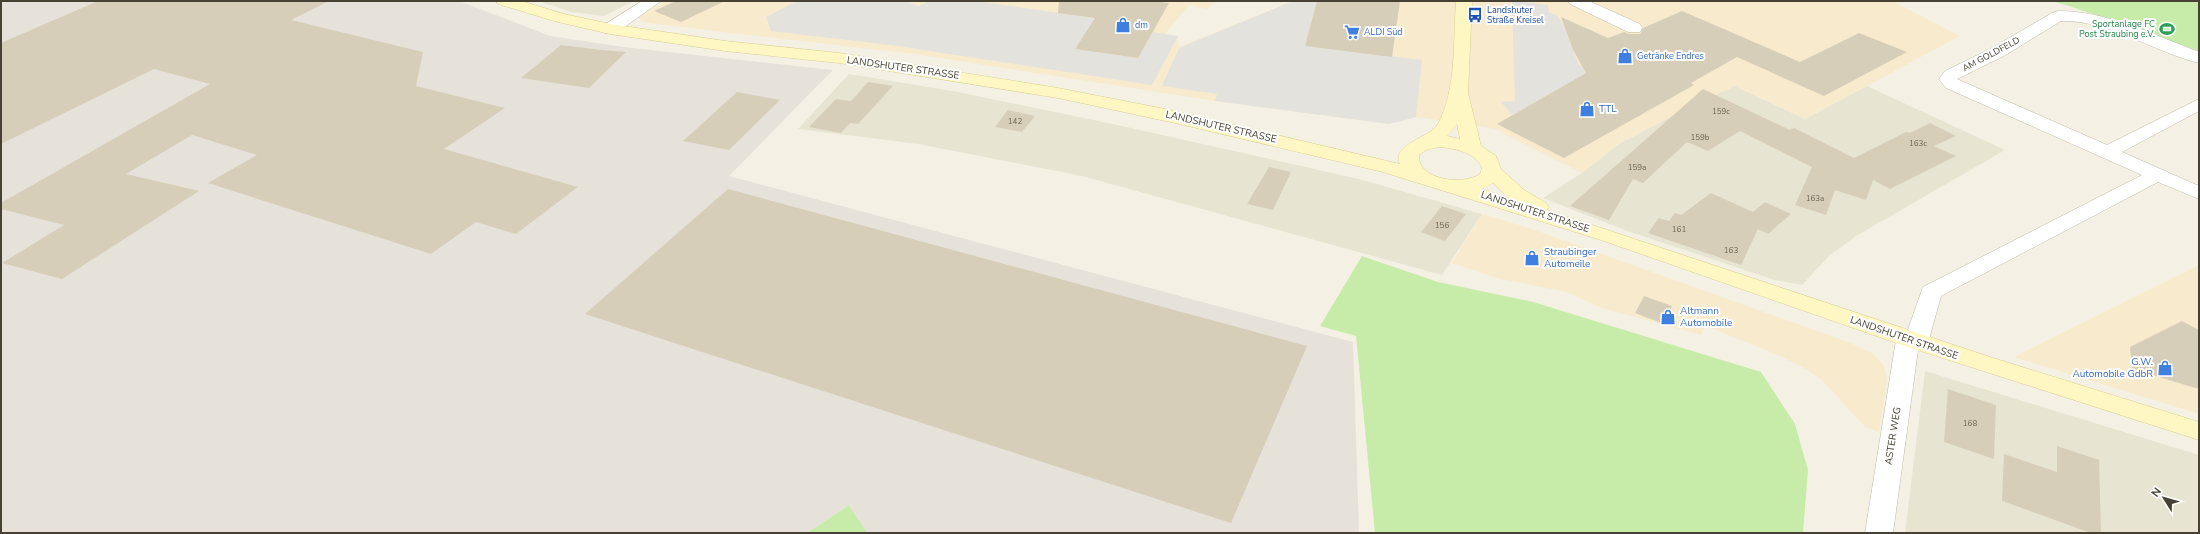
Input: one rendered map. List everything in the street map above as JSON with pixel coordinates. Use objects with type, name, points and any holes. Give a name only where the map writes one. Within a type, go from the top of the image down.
[{"type":"main road","name":"LANDSHUTER STRASSE","points":[[504,1],[560,18],[610,29],[709,44],[838,58],[1005,84],[1117,104],[1389,167],[1419,176],[1444,186],[1458,187],[1505,204],[1611,237],[2009,373],[2199,431]]},
{"type":"main road","points":[[1464,1],[1459,93],[1472,148]]},
{"type":"main road","points":[[1419,176],[1408,162],[1408,155],[1446,128],[1459,93]]},
{"type":"main road","name":"LANDSHUTER STRASSE","points":[[1301,146],[1386,153],[1450,142],[1472,148],[1487,159],[1491,171],[1517,194],[1536,206],[1611,237]]},
{"type":"main road","points":[[1458,187],[1481,182],[1488,177],[1491,171]]},
{"type":"street","points":[[610,29],[653,1]]},
{"type":"street","points":[[1576,1],[1634,28]]},
{"type":"street","name":"AM GOLDFELD","points":[[2199,58],[2086,17],[2066,15],[2058,16],[1998,52],[1951,75],[1948,79],[1952,84],[2159,174],[2199,193]]},
{"type":"street","points":[[2108,152],[2199,104]]},
{"type":"street","points":[[1912,341],[1931,292],[2159,174]]},
{"type":"street","name":"ASTER WEG","points":[[1879,533],[1912,341]]},
{"type":"shaded area","points":[[1,1],[459,1],[550,36],[624,47],[833,70],[729,176],[1353,342],[1359,533],[867,533],[849,505],[807,533],[1,533]]},
{"type":"shaded area","points":[[539,1],[634,1],[604,16],[571,12]]},
{"type":"shaded area","points":[[665,1],[1215,1],[1207,9],[1189,5],[1165,34],[1178,36],[1179,47],[1293,1],[1892,1],[1960,36],[1805,119],[1735,86],[1685,109],[1619,144],[1582,173],[1495,129],[1416,117],[1389,124],[1215,101],[914,54],[672,26],[643,22],[640,20],[639,17]]},
{"type":"shaded area","points":[[797,1],[905,1],[919,6],[929,1],[975,1],[1095,18],[1075,49],[1138,58],[1153,32],[1178,36],[1152,85],[898,46],[771,31],[766,17]]},
{"type":"shaded area","points":[[1293,1],[1317,1],[1305,46],[1422,60],[1416,117],[1389,124],[1215,101],[1217,94],[1162,86],[1179,48]]},
{"type":"shaded area","points":[[1512,1],[1548,5],[1549,12],[1558,16],[1564,26],[1578,64],[1592,70],[1512,115],[1501,102],[1515,101]]},
{"type":"shaded area","points":[[849,74],[958,92],[1113,124],[1359,179],[1482,214],[1442,275],[1082,176],[918,144],[798,129]]},
{"type":"shaded area","points":[[1735,86],[1805,119],[1867,86],[2005,150],[1856,236],[1829,256],[1802,285],[1775,280],[1630,232],[1543,198],[1582,173],[1619,144],[1685,109]]},
{"type":"shaded area","points":[[1482,214],[1529,228],[1848,342],[1874,354],[1884,366],[1887,378],[1879,432],[1865,427],[1822,380],[1806,369],[1780,356],[1706,326],[1701,335],[1602,308],[1567,292],[1500,279],[1452,263]]},
{"type":"shaded area","points":[[2199,265],[2199,414],[2014,357]]},
{"type":"shaded area","points":[[1925,371],[2199,455],[2199,533],[1905,533]]},
{"type":"green space","name":"Sportanlage FC Post Straubing e.V.","points":[[2052,1],[2199,1],[2199,51],[2072,7]]},
{"type":"green space","points":[[1362,256],[1438,282],[1533,302],[1761,372],[1795,424],[1808,470],[1803,533],[1375,533],[1356,336],[1320,326]]},
{"type":"green space","points":[[849,505],[867,533],[807,533]]},
{"type":"building","points":[[98,1],[329,1],[291,20],[423,52],[416,86],[505,108],[444,149],[578,187],[516,234],[476,222],[431,254],[208,183],[257,155],[192,135],[126,174],[199,191],[62,279],[2,263],[64,225],[1,209],[1,203],[210,84],[154,69],[1,144],[1,43]]},
{"type":"building","points":[[676,1],[725,1],[681,22],[654,11]]},
{"type":"building","name":"dm","points":[[1059,1],[1152,1],[1169,3],[1138,58],[1075,49],[1095,18],[1058,13]]},
{"type":"building","name":"ALDI Süd","points":[[1317,1],[1400,1],[1392,57],[1305,46]]},
{"type":"building","points":[[1682,11],[1800,62],[1859,33],[1907,52],[1824,96],[1737,57],[1691,83],[1694,85],[1564,158],[1497,124],[1586,73],[1573,50],[1561,17],[1608,38],[1624,32],[1629,34],[1640,34],[1643,28]]},
{"type":"building","points":[[561,45],[626,52],[589,88],[521,78]]},
{"type":"building","points":[[868,82],[893,86],[858,124],[850,123],[841,133],[809,127],[836,99],[851,101]]},
{"type":"building","points":[[1703,89],[1790,130],[1794,128],[1854,158],[1906,132],[1910,133],[1930,123],[1956,136],[1934,146],[1956,156],[1890,189],[1873,180],[1866,200],[1835,190],[1826,215],[1795,205],[1812,167],[1740,131],[1708,151],[1687,142],[1643,183],[1633,179],[1609,220],[1570,206]]},
{"type":"building","points":[[737,92],[780,100],[729,150],[683,141]]},
{"type":"building","points":[[1008,110],[1035,116],[1022,132],[995,127]]},
{"type":"building","points":[[1269,167],[1291,172],[1273,210],[1247,204]]},
{"type":"building","points":[[728,189],[1307,346],[1231,523],[585,314]]},
{"type":"building","points":[[1711,193],[1753,212],[1765,202],[1791,214],[1768,234],[1758,229],[1741,265],[1648,233],[1659,218],[1669,221],[1675,213],[1681,215]]},
{"type":"building","points":[[1442,206],[1466,214],[1445,241],[1421,232]]},
{"type":"building","points":[[1644,296],[1672,306],[1664,324],[1635,313]]},
{"type":"building","points":[[2182,321],[2199,330],[2199,389],[2132,369],[2130,347]]},
{"type":"building","points":[[1948,389],[1996,405],[1994,459],[1944,442]]},
{"type":"building","points":[[2057,446],[2099,460],[2101,533],[2091,533],[2002,501],[2004,454],[2057,472]]},
{"type":"place","name":"Landshuter Straße Kreisel","points":[[1475,15]]},
{"type":"place","name":"dm","points":[[1123,25]]},
{"type":"place","name":"Sportanlage FC Post Straubing e.V.","points":[[2167,29]]},
{"type":"place","name":"ALDI Süd","points":[[1352,32]]},
{"type":"place","name":"Getränke Endres","points":[[1625,56]]},
{"type":"place","name":"TTL","points":[[1587,109]]},
{"type":"place","name":"Straubinger Automeile","points":[[1532,258]]},
{"type":"place","name":"Altmann Automobile","points":[[1668,317]]},
{"type":"place","name":"G.W. Automobile GdbR","points":[[2165,368]]}]
